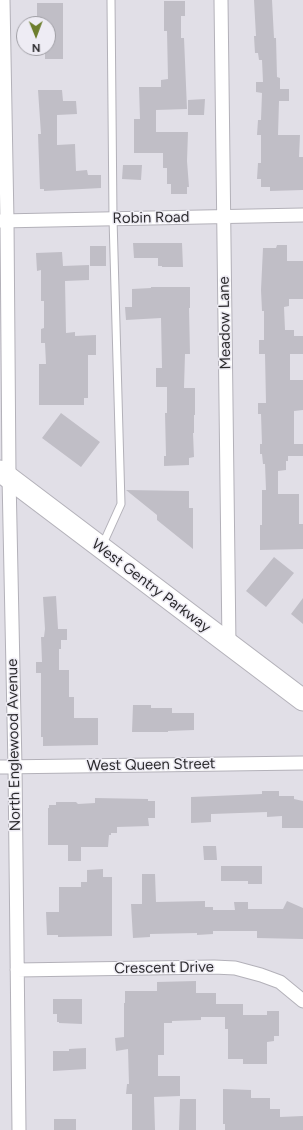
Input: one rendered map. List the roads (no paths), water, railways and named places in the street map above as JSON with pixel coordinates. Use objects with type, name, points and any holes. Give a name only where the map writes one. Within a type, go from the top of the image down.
[{"type":"main road","name":"West Gentry Parkway","points":[[4,474],[303,700]]},
{"type":"street","name":"North Englewood Avenue","points":[[3,0],[4,474],[15,767],[19,1130]]},
{"type":"street","name":"Meadow Lane","points":[[221,0],[229,645]]},
{"type":"street","name":"Robin Road","points":[[3,221],[303,215]]},
{"type":"street","name":"West Queen Street","points":[[0,767],[303,763]]},
{"type":"street","name":"Crescent Drive","points":[[17,970],[235,968],[280,982],[303,1001]]},
{"type":"lane","points":[[101,548],[121,504],[113,218],[111,0]]}]
